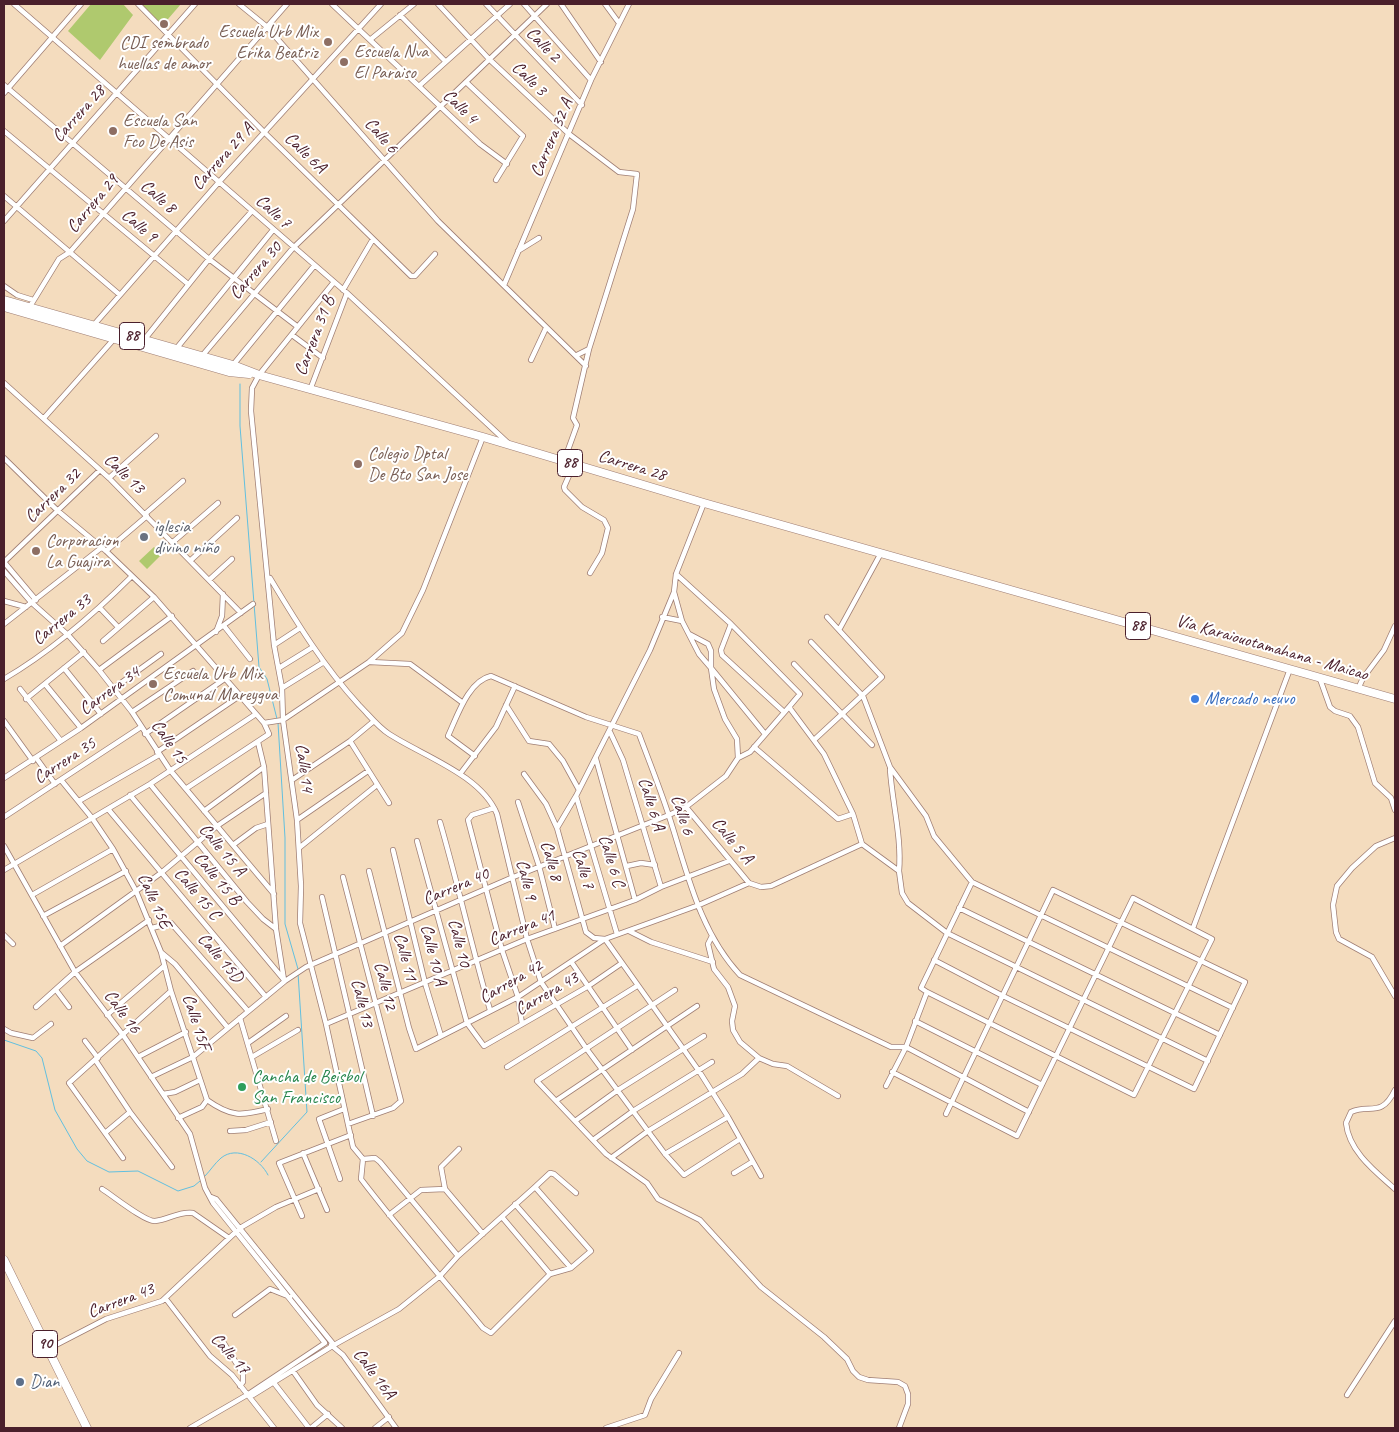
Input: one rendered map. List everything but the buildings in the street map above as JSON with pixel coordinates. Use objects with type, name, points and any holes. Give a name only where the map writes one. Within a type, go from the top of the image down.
[{"type":"highway","name":"Carrera 28","points":[[4,300],[202,356],[231,368]]},
{"type":"highway","name":"Carrera 28","points":[[4,308],[30,306],[88,331],[114,339],[197,362],[259,375],[483,437],[880,553]]},
{"type":"highway","name":"Vía Karaiouotamahana - Maicao","points":[[880,553],[1395,699]]},
{"type":"highway","name":"90","points":[[4,1260],[87,1428]]},
{"type":"street","name":"Calle 7","points":[[14,4],[53,36],[293,248],[345,291],[511,445]]},
{"type":"street","points":[[4,93],[6,86],[81,4]]},
{"type":"street","name":"Calle 6A","points":[[138,4],[264,132],[413,277],[435,254]]},
{"type":"street","name":"Carrera 28","points":[[4,221],[118,94],[195,4]]},
{"type":"street","name":"Calle 6","points":[[240,4],[266,26],[438,220],[586,366]]},
{"type":"street","name":"Carrera 29","points":[[30,306],[59,259],[70,252],[104,214],[167,138],[287,4]]},
{"type":"street","name":"Calle 4","points":[[332,4],[480,144],[506,164]]},
{"type":"street","name":"Carrera 29 A","points":[[88,331],[154,257],[175,230],[381,4]]},
{"type":"street","points":[[371,39],[414,4]]},
{"type":"street","name":"Calle 3","points":[[438,4],[489,59],[568,134],[618,172],[637,174],[631,216],[589,349]]},
{"type":"street","name":"Calle 2","points":[[486,4],[582,105]]},
{"type":"street","points":[[419,86],[470,38],[510,4]]},
{"type":"street","points":[[524,4],[591,80]]},
{"type":"street","name":"Carrera 30","points":[[197,362],[293,248],[546,4]]},
{"type":"street","points":[[561,4],[601,62]]},
{"type":"street","points":[[605,4],[619,23]]},
{"type":"street","name":"Carrera 32 A","points":[[504,285],[591,80],[629,4]]},
{"type":"street","points":[[400,15],[445,61]]},
{"type":"street","points":[[466,82],[523,137],[496,180]]},
{"type":"street","name":"Calle 8","points":[[6,86],[208,259],[298,327]]},
{"type":"street","name":"Calle 9","points":[[4,131],[51,168],[188,284]]},
{"type":"street","points":[[4,196],[120,295]]},
{"type":"street","points":[[139,346],[208,259],[252,211]]},
{"type":"street","points":[[176,349],[273,230]]},
{"type":"street","points":[[517,252],[538,238]]},
{"type":"street","name":"Carrera 31 B","points":[[310,390],[323,358],[345,291],[373,239]]},
{"type":"street","points":[[231,368],[314,266]]},
{"type":"street","points":[[259,375],[334,282]]},
{"type":"street","points":[[4,286],[30,306]]},
{"type":"street","points":[[531,360],[546,328]]},
{"type":"street","points":[[292,335],[323,358]]},
{"type":"street","points":[[44,418],[109,347],[114,339]]},
{"type":"street","points":[[576,355],[589,349]]},
{"type":"street","points":[[564,461],[577,425],[573,418],[589,349]]},
{"type":"street","name":"Calle 14","points":[[259,375],[252,388],[251,411],[269,577],[274,645],[282,688],[282,720],[298,820],[300,923],[308,966],[326,1024],[353,1147],[363,1159]]},
{"type":"street","name":"Calle 13","points":[[4,383],[109,478],[241,613]]},
{"type":"street","points":[[109,478],[156,436]]},
{"type":"street","points":[[264,723],[282,720],[339,683],[369,662],[402,633],[429,574],[483,437]]},
{"type":"street","name":"Calle 14","points":[[4,458],[58,511],[132,576],[172,616],[264,723],[269,734],[258,742]]},
{"type":"street","points":[[574,464],[564,487],[565,490],[582,506],[604,520],[608,528],[602,553],[590,573]]},
{"type":"street","name":"Carrera 32","points":[[4,562],[100,470]]},
{"type":"street","points":[[4,623],[104,550],[146,515],[183,480]]},
{"type":"street","points":[[173,542],[218,503]]},
{"type":"street","points":[[557,828],[610,732],[641,664],[650,650],[662,617],[674,592],[676,574],[704,503]]},
{"type":"street","points":[[191,560],[237,518]]},
{"type":"street","points":[[839,630],[880,553]]},
{"type":"street","points":[[209,580],[232,560]]},
{"type":"street","name":"Calle 15","points":[[4,562],[33,601]]},
{"type":"street","name":"Calle 15","points":[[4,571],[84,652],[122,698],[170,770],[274,894]]},
{"type":"street","points":[[676,574],[731,624],[800,694],[789,707],[824,754],[853,814],[862,844],[899,871]]},
{"type":"street","name":"Carrera 33","points":[[4,679],[29,665],[69,636],[132,576]]},
{"type":"street","points":[[269,577],[300,628],[339,683]]},
{"type":"street","points":[[674,592],[682,621],[698,654],[765,734]]},
{"type":"street","points":[[216,632],[222,616],[223,594]]},
{"type":"street","points":[[103,641],[154,597]]},
{"type":"street","points":[[4,601],[26,607]]},
{"type":"street","name":"Carrera 34","points":[[4,778],[35,760],[82,728],[198,646],[253,604]]},
{"type":"street","points":[[100,608],[118,627]]},
{"type":"street","points":[[99,670],[172,616]]},
{"type":"street","points":[[662,617],[682,621]]},
{"type":"street","points":[[814,740],[882,677],[827,617]]},
{"type":"street","points":[[731,624],[721,650],[722,655],[784,712]]},
{"type":"street","points":[[224,626],[250,659]]},
{"type":"street","points":[[1358,688],[1363,678],[1384,650],[1395,626]]},
{"type":"street","points":[[274,645],[300,628]]},
{"type":"street","points":[[688,634],[708,644],[711,651],[714,689],[725,719],[737,739],[738,758]]},
{"type":"street","points":[[812,642],[863,696],[890,768],[926,816],[934,836],[972,882],[1233,1008]]},
{"type":"street","points":[[279,668],[313,647]]},
{"type":"street","points":[[26,699],[84,652]]},
{"type":"street","points":[[114,688],[161,654]]},
{"type":"street","points":[[282,688],[324,662]]},
{"type":"street","points":[[369,662],[410,664],[463,703]]},
{"type":"street","points":[[794,664],[872,745]]},
{"type":"street","points":[[64,668],[101,714]]},
{"type":"street","points":[[1193,928],[1290,669]]},
{"type":"street","points":[[132,712],[192,671]]},
{"type":"street","points":[[475,756],[449,738],[463,703],[485,677],[491,676],[586,717],[613,724]]},
{"type":"street","points":[[145,734],[226,678]]},
{"type":"street","points":[[1320,679],[1330,707],[1335,711],[1350,716],[1358,727],[1375,783],[1391,798],[1395,810]]},
{"type":"street","name":"Calle 9","points":[[339,683],[387,733],[460,774],[488,798],[497,814],[511,878],[527,939],[541,982],[586,1048],[666,1154],[684,1174],[740,1139]]},
{"type":"street","points":[[45,684],[82,728]]},
{"type":"street","points":[[460,774],[496,727],[515,686]]},
{"type":"street","points":[[20,689],[61,741]]},
{"type":"street","points":[[79,801],[158,754],[240,695]]},
{"type":"street","points":[[506,705],[528,741],[549,744],[563,761],[579,790]]},
{"type":"street","name":"Carrera 40","points":[[151,1077],[192,1057],[285,981],[308,966],[539,866],[564,858],[686,807],[726,776],[738,758],[750,752],[789,707]]},
{"type":"street","points":[[4,870],[130,794],[150,784],[256,714]]},
{"type":"street","points":[[4,721],[55,784]]},
{"type":"street","points":[[292,780],[350,741],[374,721]]},
{"type":"street","name":"Calle 6","points":[[613,724],[639,734],[669,815],[687,878],[712,936]]},
{"type":"street","name":"Carrera 35","points":[[4,817],[141,727]]},
{"type":"street","name":"Calle 6 A","points":[[610,732],[622,760],[644,825],[661,887]]},
{"type":"street","points":[[350,741],[389,804]]},
{"type":"street","points":[[186,788],[258,742],[264,767],[276,929],[285,981]]},
{"type":"street","points":[[754,747],[838,819],[853,814]]},
{"type":"street","points":[[596,758],[635,900]]},
{"type":"street","points":[[204,811],[264,767]]},
{"type":"street","points":[[890,768],[892,803],[900,856],[899,871],[902,893],[908,903],[948,933],[1208,1061]]},
{"type":"street","points":[[298,820],[368,771]]},
{"type":"street","name":"Calle 7","points":[[524,774],[546,804],[557,828],[587,934],[605,939]]},
{"type":"street","name":"Calle 15E","points":[[60,780],[92,818],[126,871],[149,920],[161,952],[175,964],[228,1028]]},
{"type":"street","name":"Calle 15 A","points":[[150,784],[253,908],[276,929]]},
{"type":"street","points":[[299,848],[378,785]]},
{"type":"street","points":[[60,946],[161,873],[217,826],[266,793]]},
{"type":"street","name":"Calle 15 B","points":[[130,794],[179,856],[285,981]]},
{"type":"street","name":"Calle 6 C","points":[[576,796],[617,934]]},
{"type":"street","name":"Calle 8","points":[[518,802],[539,866],[555,929]]},
{"type":"street","name":"Calle 5 A","points":[[686,807],[729,861],[750,883],[761,887],[771,886],[862,844]]},
{"type":"street","points":[[494,808],[472,815],[468,820],[502,950],[518,997],[522,1024]]},
{"type":"street","name":"Calle 15 C","points":[[108,809],[266,997]]},
{"type":"street","points":[[440,822],[490,1010]]},
{"type":"street","points":[[233,845],[256,828],[268,824]]},
{"type":"street","points":[[1395,838],[1376,846],[1352,868],[1337,886],[1334,905],[1337,937],[1343,943],[1357,948],[1372,957],[1395,996]]},
{"type":"street","name":"Calle 10","points":[[417,840],[452,972],[468,1024],[484,1046]]},
{"type":"street","name":"Calle 16","points":[[4,846],[75,972],[123,1035],[195,1144],[205,1188],[211,1197],[216,1199],[238,1230],[291,1296],[334,1345]]},
{"type":"street","points":[[32,895],[113,849]]},
{"type":"street","name":"Calle 10 A","points":[[393,850],[425,983],[441,1036]]},
{"type":"street","name":"Carrera 41","points":[[326,1024],[527,939],[635,900],[661,887],[729,861]]},
{"type":"street","points":[[627,866],[641,863],[655,865]]},
{"type":"street","points":[[44,916],[126,871]]},
{"type":"street","name":"Calle 11","points":[[369,871],[416,1049]]},
{"type":"street","name":"Calle 12","points":[[343,877],[374,1004],[401,1101],[393,1108],[373,1116]]},
{"type":"street","points":[[892,1072],[1017,1136],[1056,1056],[1070,1028],[1108,948],[1133,898],[1212,939],[1134,1095],[1056,1056],[990,1023],[926,992],[921,988],[972,882]]},
{"type":"street","points":[[617,934],[699,905],[750,883]]},
{"type":"street","points":[[934,960],[1003,996],[1194,1089],[1245,982],[1053,890],[1003,996],[976,1051],[964,1078],[946,1114]]},
{"type":"street","name":"Calle 13","points":[[322,898],[373,1116]]},
{"type":"street","points":[[958,908],[1220,1035]]},
{"type":"street","points":[[36,1008],[75,972],[149,920]]},
{"type":"street","name":"Calle 15D","points":[[152,928],[171,923],[248,1012]]},
{"type":"street","points":[[629,931],[651,942],[713,962]]},
{"type":"street","name":"Carrera 42","points":[[416,1049],[518,997],[572,963],[605,939],[617,934]]},
{"type":"street","points":[[4,935],[13,944]]},
{"type":"street","points":[[712,936],[708,944],[714,969],[728,987],[735,1006],[732,1021],[733,1030],[740,1042],[759,1058],[773,1064],[787,1066],[838,1096]]},
{"type":"street","points":[[712,936],[729,963],[740,975],[892,1047],[906,1047],[1029,1112]]},
{"type":"street","points":[[605,939],[637,986],[685,1048],[714,1092],[760,1176]]},
{"type":"street","name":"Calle 15F","points":[[161,952],[171,990],[207,1100]]},
{"type":"street","points":[[572,963],[632,1050]]},
{"type":"street","name":"Carrera 43","points":[[484,1046],[587,987],[622,963]]},
{"type":"street","points":[[107,1015],[164,966]]},
{"type":"street","points":[[507,1068],[571,1027],[603,1010],[637,986]]},
{"type":"street","points":[[56,990],[69,1007]]},
{"type":"street","points":[[123,1158],[68,1083],[97,1060],[171,990]]},
{"type":"street","points":[[675,990],[537,1081],[611,1158],[647,1183],[665,1204],[691,1214],[700,1220],[761,1287],[824,1337],[847,1359],[853,1371],[859,1377],[868,1380],[898,1382],[905,1386],[908,1394],[908,1404],[899,1428]]},
{"type":"street","points":[[886,1086],[906,1047],[926,992]]},
{"type":"street","points":[[557,1100],[697,1006]]},
{"type":"street","points":[[248,1043],[286,1016]]},
{"type":"street","points":[[240,1018],[276,1141]]},
{"type":"street","points":[[915,1020],[1042,1085]]},
{"type":"street","points":[[4,1029],[11,1033],[32,1038],[51,1024]]},
{"type":"street","points":[[252,1057],[298,1030]]},
{"type":"street","points":[[138,1057],[186,1032]]},
{"type":"street","points":[[575,1121],[618,1090],[704,1036]]},
{"type":"street","points":[[85,1041],[130,1112],[172,1167]]},
{"type":"street","points":[[611,1158],[648,1131],[742,1074],[759,1058]]},
{"type":"street","points":[[593,1140],[634,1111],[712,1062]]},
{"type":"street","points":[[162,1094],[175,1092],[200,1080]]},
{"type":"street","points":[[1395,1090],[1389,1100],[1379,1108],[1352,1112],[1346,1124],[1365,1162],[1395,1189]]},
{"type":"street","points":[[178,1118],[202,1107],[207,1100],[218,1108],[242,1116],[268,1109]]},
{"type":"street","points":[[340,1179],[319,1119],[344,1109]]},
{"type":"street","points":[[105,1133],[130,1112]]},
{"type":"street","points":[[348,1124],[373,1116]]},
{"type":"street","points":[[666,1154],[728,1117]]},
{"type":"street","points":[[230,1131],[246,1130],[271,1122]]},
{"type":"street","points":[[302,1216],[279,1163],[351,1135]]},
{"type":"street","points":[[459,1149],[441,1167],[446,1189],[482,1234]]},
{"type":"street","points":[[303,1153],[327,1210]]},
{"type":"street","points":[[458,1256],[380,1162],[375,1158],[363,1159],[364,1166],[359,1177],[389,1216],[483,1328],[491,1333],[550,1274],[571,1268],[591,1251],[535,1187]]},
{"type":"street","points":[[734,1173],[752,1162]]},
{"type":"street","points":[[247,1395],[253,1395],[334,1345],[399,1309],[440,1276],[458,1256],[547,1176],[554,1174],[576,1193]]},
{"type":"street","points":[[389,1216],[409,1197],[426,1188],[446,1189]]},
{"type":"street","points":[[102,1189],[148,1220],[160,1220],[186,1212],[193,1213],[229,1238]]},
{"type":"street","name":"Carrera 43","points":[[48,1349],[106,1319],[166,1299],[238,1230],[294,1200],[318,1190]]},
{"type":"street","points":[[515,1204],[571,1268]]},
{"type":"street","points":[[502,1217],[550,1274]]},
{"type":"street","points":[[234,1315],[270,1289],[291,1296]]},
{"type":"street","name":"Calle 16","points":[[291,1296],[325,1343]]},
{"type":"street","name":"Calle 17","points":[[166,1299],[210,1356],[228,1371],[274,1428]]},
{"type":"street","points":[[1347,1395],[1395,1322]]},
{"type":"street","points":[[222,1340],[243,1374],[243,1382],[240,1386]]},
{"type":"street","points":[[190,1428],[247,1395],[325,1343]]},
{"type":"street","name":"Calle 16A","points":[[325,1343],[334,1345],[348,1361],[396,1428]]},
{"type":"street","points":[[606,1428],[645,1415],[651,1399],[680,1353]]},
{"type":"street","points":[[294,1371],[310,1397],[342,1428]]},
{"type":"street","points":[[274,1383],[310,1428],[328,1414]]},
{"type":"street","points":[[375,1428],[389,1417]]},
{"type":"green space","points":[[91,4],[123,4],[133,15],[100,60],[68,31]]},
{"type":"green space","points":[[140,4],[181,4],[162,26]]},
{"type":"green space","points":[[154,547],[161,555],[147,569],[139,561]]},
{"type":"waterway","points":[[240,384],[240,426],[259,667],[267,679],[277,719]]},
{"type":"waterway","points":[[278,723],[285,838],[285,924],[298,969]]},
{"type":"waterway","points":[[261,1162],[307,1112],[298,973]]},
{"type":"waterway","points":[[4,1040],[36,1051],[42,1058],[55,1110],[77,1149],[87,1161],[109,1172],[138,1171],[178,1191],[194,1186],[200,1181]]},
{"type":"waterway","points":[[205,1176],[221,1158],[227,1154],[234,1153],[241,1153],[254,1159],[268,1175]]},
{"type":"place","name":"CDI sembrado huellas de amor","points":[[164,24]]},
{"type":"place","name":"Escuela Urb Mix Erika Beatriz","points":[[328,42]]},
{"type":"place","name":"Escuela Nva El Paraiso","points":[[344,62]]},
{"type":"place","name":"Escuela San Fco De Asis","points":[[113,131]]},
{"type":"place","name":"Colegio Dptal De Bto San Jose","points":[[358,464]]},
{"type":"place","name":"iglesia divino niño","points":[[144,537]]},
{"type":"place","name":"Corporacion La Guajira","points":[[36,551]]},
{"type":"place","name":"Escuela Urb Mix Comunal Mareygua","points":[[153,684]]},
{"type":"place","name":"Mercado neuvo","points":[[1195,699]]},
{"type":"place","name":"Cancha de Beisbol San Francisco","points":[[242,1087]]},
{"type":"place","name":"Dian","points":[[20,1382]]}]
